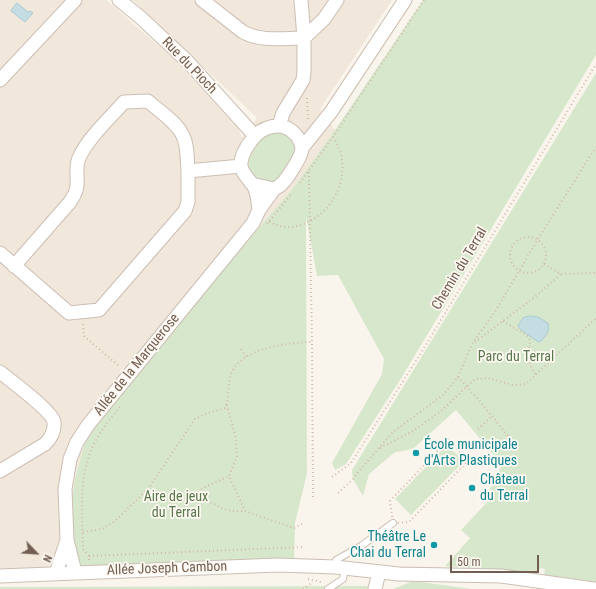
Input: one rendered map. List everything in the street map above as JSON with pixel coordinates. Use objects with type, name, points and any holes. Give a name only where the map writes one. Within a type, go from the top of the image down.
[{"type":"street","points":[[0,80],[75,0]]},
{"type":"street","name":"Rue du Pioch","points":[[119,0],[140,17],[188,62],[255,136]]},
{"type":"street","points":[[202,0],[243,32],[258,38],[304,38],[324,19],[336,0]]},
{"type":"street","points":[[301,0],[304,38],[303,80],[282,112],[285,128],[298,137],[302,148]]},
{"type":"street","points":[[252,184],[274,190],[286,179],[296,164],[302,148],[331,112],[405,0]]},
{"type":"street","points":[[0,253],[14,266],[69,313],[99,310],[185,212],[188,202],[188,171],[185,144],[177,127],[148,101],[124,102],[84,147],[78,159],[76,171],[78,185],[76,193],[70,202],[14,266]]},
{"type":"street","points":[[260,215],[256,190],[241,166],[246,148],[255,136],[265,128],[308,129],[320,125]]},
{"type":"street","points":[[188,171],[241,166]]},
{"type":"street","name":"Allée de la Marquerose","points":[[75,572],[67,540],[65,489],[70,460],[77,442],[88,425],[129,374],[260,215],[274,190]]},
{"type":"street","points":[[0,372],[47,412],[54,420],[54,429],[50,439],[45,444],[0,471]]},
{"type":"street","name":"Allée de la Marquerose","points":[[56,573],[67,540]]},
{"type":"street","name":"Allée Joseph Cambon","points":[[0,576],[278,565],[340,568],[399,574],[501,576],[594,589]]},
{"type":"street","points":[[375,589],[379,572]]},
{"type":"lane","points":[[328,589],[343,579],[336,560],[361,546],[393,523]]},
{"type":"path","points":[[300,183],[333,137],[424,0]]},
{"type":"path","name":"Chemin du Terral","points":[[332,477],[351,463],[421,353],[596,64]]},
{"type":"path","points":[[260,215],[268,222],[281,227],[292,227],[309,222],[322,214],[333,201],[340,186],[343,173],[342,158],[338,144],[333,137]]},
{"type":"path","points":[[338,493],[353,479],[393,432],[443,395],[458,377],[472,344],[496,310],[538,239],[596,147]]},
{"type":"path","points":[[264,228],[295,189]]},
{"type":"path","points":[[309,222],[312,342],[313,496]]},
{"type":"path","points":[[524,237],[538,239],[543,244],[546,251],[544,264],[539,270],[533,273],[519,271],[510,260],[512,246],[517,240],[524,237]]},
{"type":"path","points":[[544,264],[561,274],[596,274]]},
{"type":"path","points":[[472,344],[536,296],[561,274]]},
{"type":"path","points":[[83,312],[84,336],[129,374]]},
{"type":"path","points":[[379,449],[413,431],[440,412],[475,379],[488,378],[513,385],[526,384],[596,318]]},
{"type":"path","points":[[504,321],[527,336],[530,340],[530,365],[536,375]]},
{"type":"path","points":[[202,489],[229,476],[237,456],[236,439],[227,403],[229,383],[233,371],[238,364],[261,350],[279,344],[312,342]]},
{"type":"path","points":[[241,348],[247,358]]},
{"type":"path","points":[[458,377],[508,436]]},
{"type":"path","points":[[126,400],[95,440],[86,464],[82,491],[83,549],[89,556],[304,547]]},
{"type":"path","points":[[83,532],[102,528],[115,521],[150,489],[195,419],[205,414],[225,408],[227,403]]},
{"type":"path","points":[[478,429],[492,416]]},
{"type":"path","points":[[448,440],[468,461],[408,522],[393,523],[390,501],[448,440]]},
{"type":"path","points":[[229,476],[245,511]]},
{"type":"path","points":[[200,497],[226,510],[235,512],[245,511],[294,528],[302,524]]},
{"type":"path","points":[[303,589],[317,579]]},
{"type":"shaded area","points":[[0,0],[106,0],[177,62],[239,130],[242,138],[257,118],[133,0],[392,0],[320,109],[335,130],[294,187],[194,304],[86,439],[75,476],[70,513],[80,572],[0,576]]},
{"type":"green space","name":"Aire de jeux du Terral","points":[[423,0],[596,0],[596,55],[400,380],[346,464],[335,470],[332,463],[382,374],[384,359],[338,275],[317,276],[306,216],[307,473],[295,523],[294,565],[80,572],[73,551],[70,513],[75,478],[86,439],[194,304],[294,187],[335,130]]},
{"type":"green space","name":"Parc du Terral","points":[[596,73],[596,584],[545,576],[545,569],[540,568],[537,574],[445,566],[470,538],[461,530],[492,497],[489,491],[502,465],[456,410],[414,448],[395,452],[369,474],[363,496],[353,479],[352,470]]},
{"type":"green space","points":[[273,132],[286,134],[292,138],[295,156],[280,180],[275,184],[271,184],[263,182],[251,173],[249,169],[249,160],[251,150],[256,142],[262,137]]},
{"type":"green space","points":[[447,445],[464,461],[411,515],[395,499]]},
{"type":"green space","points":[[413,581],[472,589],[393,589]]},
{"type":"green space","points":[[369,586],[369,589],[0,589],[0,587]]},
{"type":"water","points":[[17,3],[28,12],[30,11],[33,13],[25,22],[11,11]]},
{"type":"water","points":[[529,316],[538,317],[548,323],[547,334],[540,342],[521,330],[518,326],[523,318]]},
{"type":"place","name":"École municipale d'Arts Plastiques","points":[[416,453]]},
{"type":"place","name":"Château du Terral","points":[[472,488]]},
{"type":"place","name":"Théâtre Le Chai du Terral","points":[[434,545]]}]
